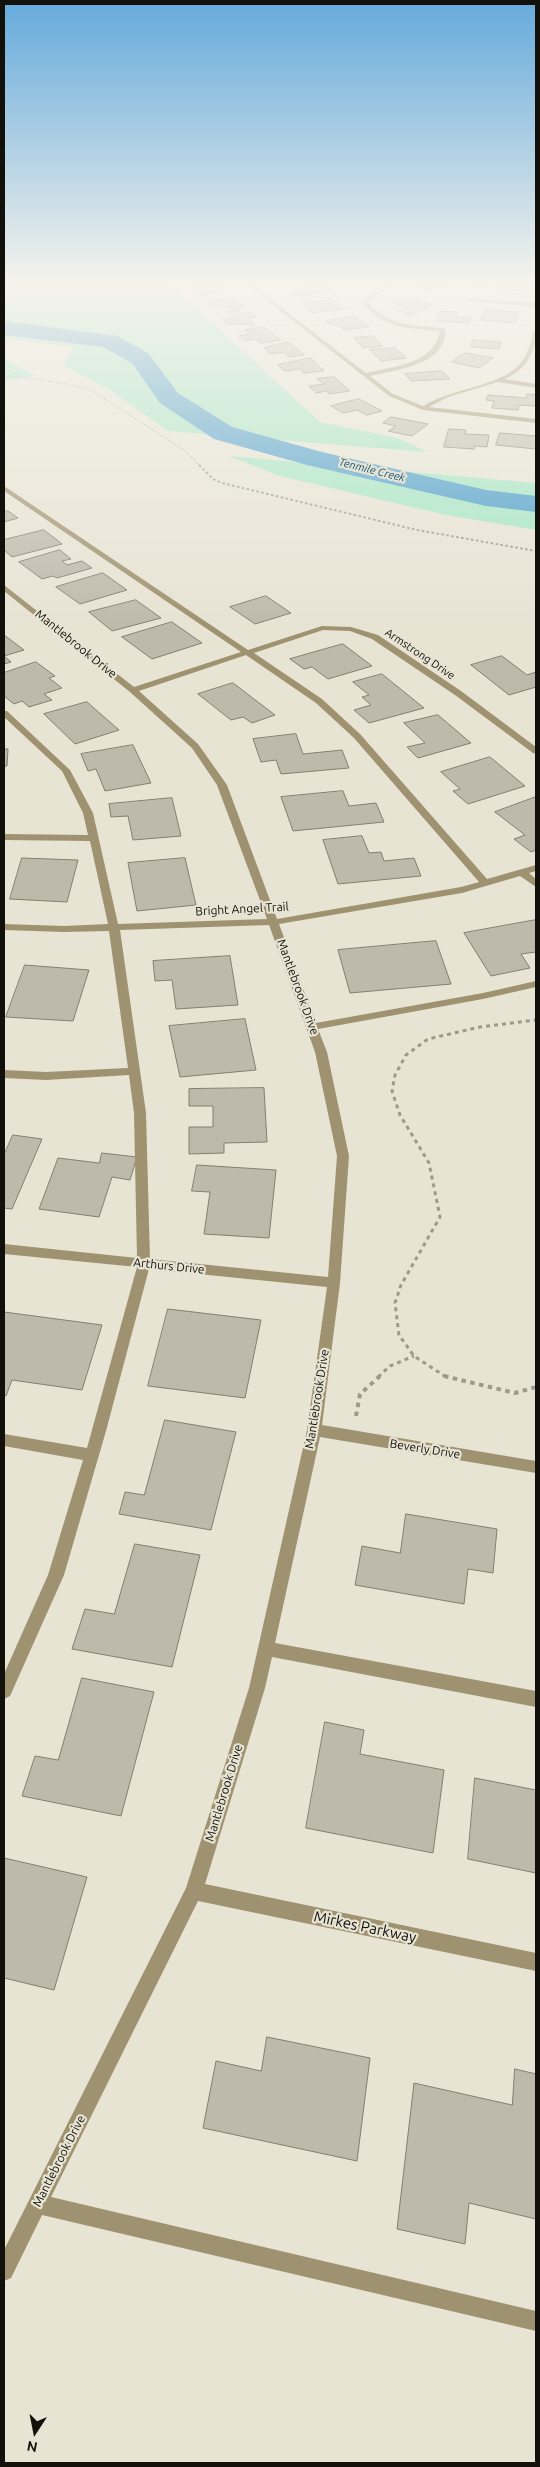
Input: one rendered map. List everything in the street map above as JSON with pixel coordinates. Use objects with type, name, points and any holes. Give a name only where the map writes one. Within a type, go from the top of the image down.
[{"type":"street","points":[[394,396],[423,408],[536,421]]},
{"type":"street","points":[[423,408],[434,399],[443,396]]},
{"type":"street","points":[[4,488],[319,700],[357,736],[485,883]]},
{"type":"street","name":"Mantlebrook Drive","points":[[4,587],[133,690],[195,746],[222,785],[321,1052],[343,1156],[334,1283],[314,1430],[257,1688],[194,1891],[4,2271]]},
{"type":"street","name":"Armstrong Drive","points":[[133,690],[322,628],[351,629],[374,637],[458,693],[536,751]]},
{"type":"street","points":[[4,713],[66,770],[88,813],[114,927],[140,1113],[144,1264],[92,1455],[56,1575],[4,1691]]},
{"type":"street","points":[[4,837],[93,838]]},
{"type":"street","name":"Bright Angel Trail","points":[[4,927],[64,928],[274,922],[462,890],[536,868]]},
{"type":"street","points":[[522,872],[536,884]]},
{"type":"street","points":[[312,1027],[483,996],[536,984]]},
{"type":"street","points":[[4,1074],[46,1076],[134,1071]]},
{"type":"street","name":"Arthurs Drive","points":[[4,1249],[334,1283]]},
{"type":"street","name":"Beverly Drive","points":[[314,1430],[536,1467]]},
{"type":"street","points":[[4,1440],[92,1455]]},
{"type":"street","points":[[266,1649],[536,1698]]},
{"type":"street","name":"Mirkes Parkway","points":[[194,1891],[536,1962]]},
{"type":"street","points":[[37,2204],[536,2322]]},
{"type":"path","points":[[100,396],[184,450],[212,479],[222,483],[504,547],[536,551]]},
{"type":"path","points":[[536,1020],[480,1027],[428,1039],[406,1055],[395,1075],[392,1091],[400,1114],[429,1163],[440,1217],[423,1250],[401,1284],[395,1303],[399,1335],[414,1356],[448,1378],[515,1393],[536,1387]]},
{"type":"path","points":[[352,1436],[360,1394],[390,1366],[414,1356]]},
{"type":"green space","points":[[119,396],[292,396],[320,422],[398,438],[427,452],[168,431]]},
{"type":"green space","points":[[229,456],[536,483],[536,530],[446,515],[280,476]]},
{"type":"building","points":[[488,396],[526,398],[526,396],[536,396],[536,406],[519,405],[518,410],[492,408],[494,401],[486,400]]},
{"type":"building","points":[[359,399],[382,411],[367,415],[357,410],[343,413],[331,406]]},
{"type":"building","points":[[391,417],[428,424],[412,436],[388,431],[396,426],[383,423]]},
{"type":"building","points":[[449,429],[466,430],[465,434],[489,435],[487,447],[475,446],[474,449],[444,447]]},
{"type":"building","points":[[500,433],[536,436],[536,449],[496,445]]},
{"type":"building","points":[[8,511],[18,518],[4,522],[4,512]]},
{"type":"building","points":[[44,530],[62,544],[12,557],[4,550],[4,540]]},
{"type":"building","points":[[60,550],[71,559],[62,561],[67,565],[82,561],[92,568],[57,578],[53,576],[42,579],[19,562]]},
{"type":"building","points":[[103,573],[127,590],[80,604],[56,587]]},
{"type":"building","points":[[266,596],[291,613],[255,624],[230,607]]},
{"type":"building","points":[[136,600],[161,618],[112,631],[89,612]]},
{"type":"building","points":[[172,622],[202,643],[152,659],[122,637]]},
{"type":"building","points":[[4,635],[24,650],[4,656]]},
{"type":"building","points":[[343,644],[372,666],[328,679],[312,667],[304,669],[290,659]]},
{"type":"building","points":[[4,656],[11,662],[4,664]]},
{"type":"building","points":[[502,656],[527,675],[536,672],[536,687],[509,695],[471,665]]},
{"type":"building","points":[[36,662],[55,676],[49,678],[62,688],[44,694],[52,700],[29,707],[22,701],[14,704],[4,696],[4,673]]},
{"type":"building","points":[[382,674],[424,708],[369,723],[354,710],[371,705],[362,697],[369,695],[353,682]]},
{"type":"building","points":[[233,683],[275,715],[252,723],[243,717],[231,720],[198,694]]},
{"type":"building","points":[[87,702],[119,730],[75,744],[44,714]]},
{"type":"building","points":[[438,715],[471,743],[418,758],[407,747],[425,743],[404,723]]},
{"type":"building","points":[[296,734],[303,754],[342,750],[349,768],[281,774],[276,760],[261,762],[253,739]]},
{"type":"building","points":[[133,745],[151,783],[105,791],[96,769],[88,771],[81,754]]},
{"type":"building","points":[[4,749],[8,749],[7,766],[4,766]]},
{"type":"building","points":[[490,757],[525,786],[468,804],[453,791],[460,789],[441,772]]},
{"type":"building","points":[[343,791],[349,806],[376,803],[384,822],[293,831],[281,797]]},
{"type":"building","points":[[536,797],[536,850],[531,852],[514,839],[525,835],[495,812]]},
{"type":"building","points":[[172,798],[181,836],[133,840],[128,816],[111,817],[109,804]]},
{"type":"building","points":[[362,836],[369,853],[381,852],[384,861],[414,858],[421,876],[338,884],[323,840]]},
{"type":"building","points":[[22,858],[78,860],[67,902],[10,899]]},
{"type":"building","points":[[185,858],[196,905],[137,911],[128,863]]},
{"type":"building","points":[[536,920],[536,952],[521,954],[530,968],[491,976],[464,933]]},
{"type":"building","points":[[436,941],[451,984],[350,993],[338,950]]},
{"type":"building","points":[[230,956],[238,1005],[176,1009],[172,980],[155,981],[153,961]]},
{"type":"building","points":[[25,965],[89,970],[73,1021],[6,1017]]},
{"type":"building","points":[[245,1019],[256,1070],[180,1077],[169,1026]]},
{"type":"building","points":[[264,1088],[267,1142],[224,1143],[224,1153],[189,1154],[189,1127],[213,1127],[213,1106],[189,1106],[189,1089]]},
{"type":"building","points":[[13,1135],[42,1139],[12,1209],[4,1208],[4,1155]]},
{"type":"building","points":[[102,1153],[137,1157],[130,1180],[112,1177],[99,1217],[39,1209],[58,1158],[99,1163]]},
{"type":"building","points":[[197,1165],[276,1170],[269,1238],[204,1234],[210,1192],[192,1191]]},
{"type":"building","points":[[168,1309],[261,1320],[245,1398],[148,1386]]},
{"type":"building","points":[[4,1312],[102,1325],[82,1390],[12,1380],[6,1396],[4,1395]]},
{"type":"building","points":[[165,1420],[236,1432],[211,1530],[119,1514],[125,1492],[144,1495]]},
{"type":"building","points":[[406,1514],[497,1529],[493,1573],[468,1569],[464,1604],[355,1585],[362,1546],[400,1553]]},
{"type":"building","points":[[135,1544],[200,1555],[172,1667],[72,1649],[85,1609],[114,1614]]},
{"type":"building","points":[[82,1678],[154,1692],[121,1816],[22,1796],[35,1756],[58,1760]]},
{"type":"building","points":[[325,1722],[364,1730],[360,1754],[444,1770],[433,1853],[306,1828]]},
{"type":"building","points":[[475,1778],[536,1790],[536,1873],[468,1859]]},
{"type":"building","points":[[4,1858],[87,1877],[54,1990],[4,1978]]},
{"type":"building","points":[[267,2037],[370,2058],[357,2161],[203,2128],[216,2061],[261,2071]]},
{"type":"building","points":[[515,2069],[536,2074],[536,2219],[469,2203],[465,2244],[397,2229],[414,2083],[512,2105]]},
{"type":"waterway","name":"Tenmile Creek","points":[[168,396],[223,433],[317,459],[486,498],[536,504]]}]
